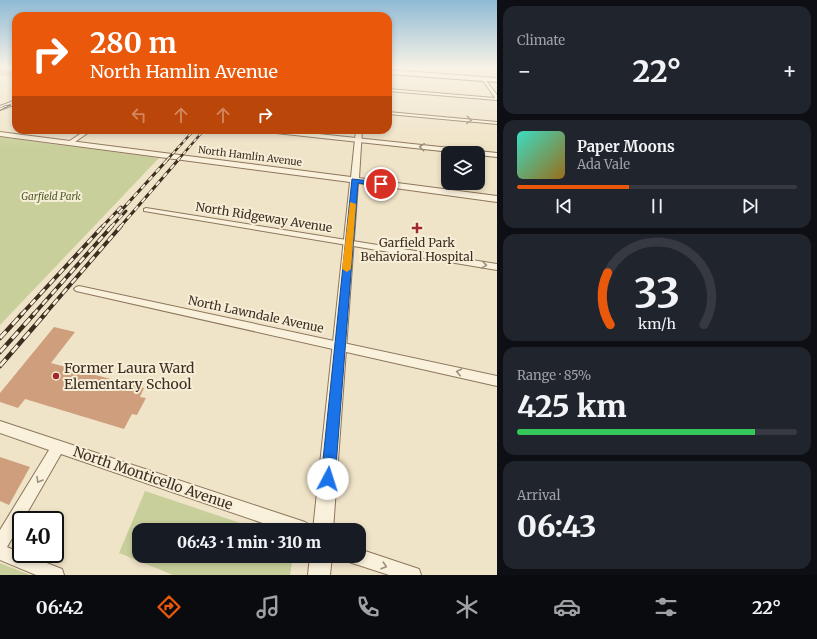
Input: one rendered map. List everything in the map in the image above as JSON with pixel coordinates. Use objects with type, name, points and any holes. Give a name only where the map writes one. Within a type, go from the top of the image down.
[{"type":"main road","points":[[0,108],[12,104]]},
{"type":"street","points":[[434,94],[497,99]]},
{"type":"street","points":[[392,113],[497,123]]},
{"type":"street","name":"North Hamlin Avenue","points":[[0,134],[497,199]]},
{"type":"street","points":[[70,143],[83,134]]},
{"type":"street","points":[[303,134],[441,149]]},
{"type":"street","points":[[324,523],[359,134]]},
{"type":"street","points":[[485,154],[497,155]]},
{"type":"street","name":"North Ridgeway Avenue","points":[[146,210],[497,268]]},
{"type":"street","name":"North Lawndale Avenue","points":[[79,288],[497,381]]},
{"type":"street","name":"North Monticello Avenue","points":[[0,427],[285,523]]},
{"type":"street","points":[[0,544],[60,446]]},
{"type":"street","points":[[0,552],[56,575]]},
{"type":"street","points":[[366,560],[413,575]]},
{"type":"street","points":[[319,575],[320,563]]},
{"type":"green space","name":"Garfield Park","points":[[0,137],[159,158],[0,325]]},
{"type":"green space","points":[[145,491],[240,523],[132,523],[132,558],[119,553]]},
{"type":"green space","points":[[0,563],[30,575],[0,575]]},
{"type":"green space","points":[[144,563],[292,563],[290,575],[173,575]]},
{"type":"building","name":"Former Laura Ward Elementary School","points":[[54,327],[75,332],[51,363],[144,388],[140,397],[146,398],[137,415],[132,414],[124,429],[25,399],[18,408],[0,402],[0,393]]},
{"type":"building","points":[[0,457],[30,467],[9,505],[0,501]]},
{"type":"railway","points":[[7,106],[12,104]]},
{"type":"railway","points":[[0,109],[7,106]]},
{"type":"railway","points":[[167,160],[190,134]]},
{"type":"railway","points":[[178,160],[201,134]]},
{"type":"railway","points":[[119,213],[168,159]]},
{"type":"railway","points":[[120,227],[179,159]]},
{"type":"railway","points":[[102,227],[121,207]]},
{"type":"railway","points":[[111,227],[126,211]]},
{"type":"railway","points":[[21,315],[103,226]]},
{"type":"railway","points":[[33,315],[112,226]]},
{"type":"railway","points":[[44,315],[121,226]]},
{"type":"railway","points":[[0,338],[22,314]]},
{"type":"railway","points":[[0,352],[34,314]]},
{"type":"railway","points":[[0,366],[45,314]]},
{"type":"slow traffic","points":[[347,269],[353,204]]},
{"type":"place","name":"Garfield Park Behavioral Hospital","points":[[417,228]]},
{"type":"place","name":"Former Laura Ward Elementary School","points":[[56,376]]},
{"type":"route","points":[[328,479],[355,181],[381,184]]}]
